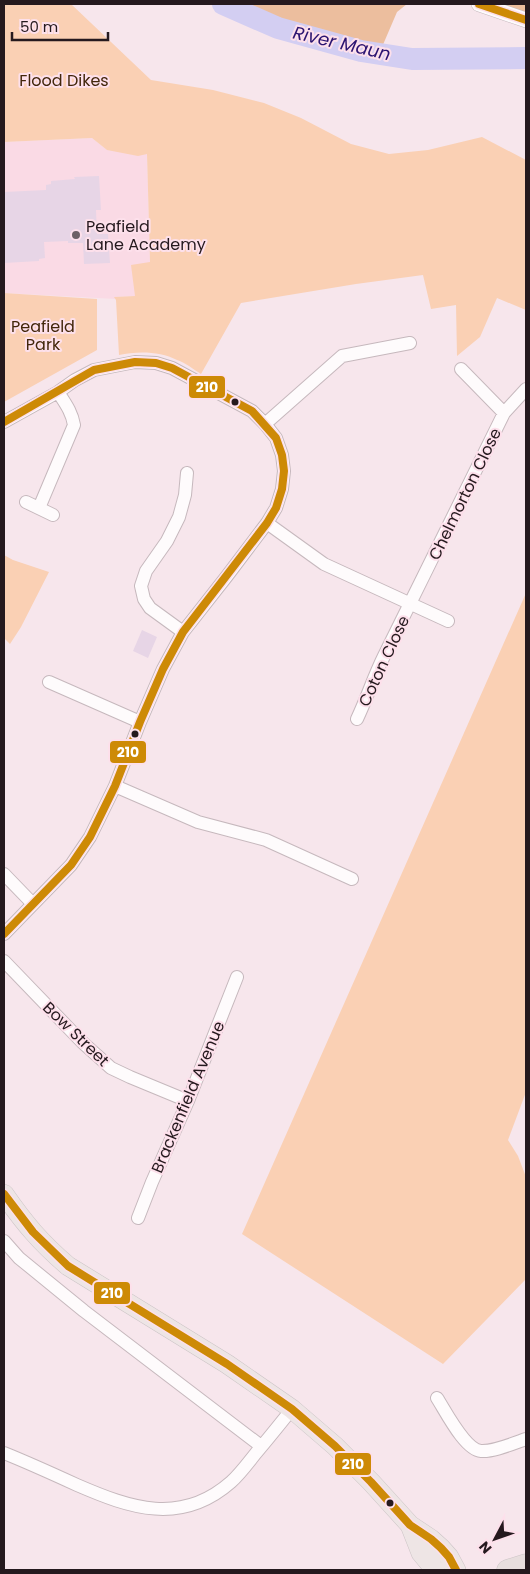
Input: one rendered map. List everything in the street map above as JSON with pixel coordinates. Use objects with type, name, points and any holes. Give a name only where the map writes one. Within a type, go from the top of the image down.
[{"type":"highway","points":[[507,1570],[526,1564]]},
{"type":"main road","points":[[4,1194],[30,1230],[68,1266],[227,1364],[292,1409],[335,1446],[410,1525],[431,1539],[449,1557],[456,1570]]},
{"type":"main road","points":[[410,1525],[421,1553],[435,1570]]},
{"type":"street","points":[[479,4],[526,20]]},
{"type":"street","points":[[265,424],[342,356],[410,343]]},
{"type":"street","points":[[4,422],[94,370],[135,362],[156,363],[172,368],[252,412],[276,438],[282,455],[284,471],[282,489],[276,508],[183,632],[163,669],[115,786],[90,838],[72,865],[4,934]]},
{"type":"street","points":[[461,369],[504,414]]},
{"type":"street","name":"Chelmorton Close","points":[[411,604],[504,414],[526,389]]},
{"type":"street","points":[[39,508],[74,425],[73,416],[58,392]]},
{"type":"street","points":[[183,632],[150,608],[144,599],[141,586],[146,571],[167,541],[180,517],[185,496],[187,472]]},
{"type":"street","points":[[26,502],[54,516]]},
{"type":"street","points":[[266,523],[324,564],[448,622]]},
{"type":"street","name":"Coton Close","points":[[356,719],[368,696],[383,658],[411,604]]},
{"type":"street","points":[[49,682],[140,722]]},
{"type":"street","points":[[115,786],[198,822],[266,840],[352,879]]},
{"type":"street","points":[[4,874],[33,904]]},
{"type":"street","name":"Bow Street","points":[[4,961],[82,1042],[111,1068],[188,1101]]},
{"type":"street","name":"Brackenfield Avenue","points":[[138,1218],[188,1101],[237,977]]},
{"type":"street","points":[[4,1241],[19,1258],[84,1311],[262,1446]]},
{"type":"street","points":[[437,1398],[464,1440],[471,1447],[480,1451],[493,1450],[526,1439]]},
{"type":"street","points":[[4,1453],[106,1498],[131,1506],[154,1510],[178,1508],[212,1496],[230,1483],[292,1409]]},
{"type":"shaded area","points":[[246,4],[407,4],[397,12],[382,47],[286,20]]},
{"type":"shaded area","points":[[492,4],[526,4],[526,15]]},
{"type":"shaded area","name":"Peafield Lane Academy","points":[[92,138],[107,150],[147,154],[150,262],[135,296],[115,297],[116,299],[4,293],[4,142]]},
{"type":"green space","name":"Flood Dikes","points":[[4,4],[71,4],[151,80],[213,90],[264,103],[301,118],[351,144],[389,154],[428,150],[482,137],[526,160],[526,310],[497,298],[480,337],[457,356],[456,305],[431,309],[423,275],[241,303],[201,374],[183,363],[156,353],[141,352],[119,355],[116,300],[114,297],[135,296],[131,265],[150,262],[147,154],[138,156],[107,150],[92,138],[4,142]]},
{"type":"green space","name":"Peafield Park","points":[[4,293],[97,299],[97,350],[4,402]]},
{"type":"green space","points":[[4,555],[49,572],[21,627],[10,644],[4,638]]},
{"type":"green space","points":[[526,593],[526,1092],[508,1140],[518,1156],[526,1177],[526,1279],[443,1364],[242,1234]]},
{"type":"building","points":[[99,176],[101,210],[96,210],[97,234],[108,234],[110,263],[84,264],[83,243],[68,243],[68,241],[44,242],[45,258],[39,259],[39,261],[4,263],[4,192],[46,190],[46,185],[51,184],[51,181],[75,179],[74,177]]},
{"type":"building","points":[[142,630],[157,637],[148,658],[133,651]]},
{"type":"waterway","name":"River Maun","points":[[223,4],[278,28],[361,51],[412,59],[526,58]]},
{"type":"transit line","name":"210","points":[[479,4],[526,20]]},
{"type":"transit line","name":"210","points":[[4,422],[94,370],[135,362],[156,363],[172,368],[252,411],[276,438],[282,455],[284,471],[282,489],[276,508],[267,523],[183,632],[163,669],[115,786],[90,837],[71,865],[4,934]]},
{"type":"transit line","name":"210","points":[[4,1194],[33,1232],[68,1266],[227,1364],[292,1409],[335,1446],[410,1525],[441,1548],[449,1557],[456,1570]]},
{"type":"place","name":"Peafield Lane Academy","points":[[76,235]]}]
